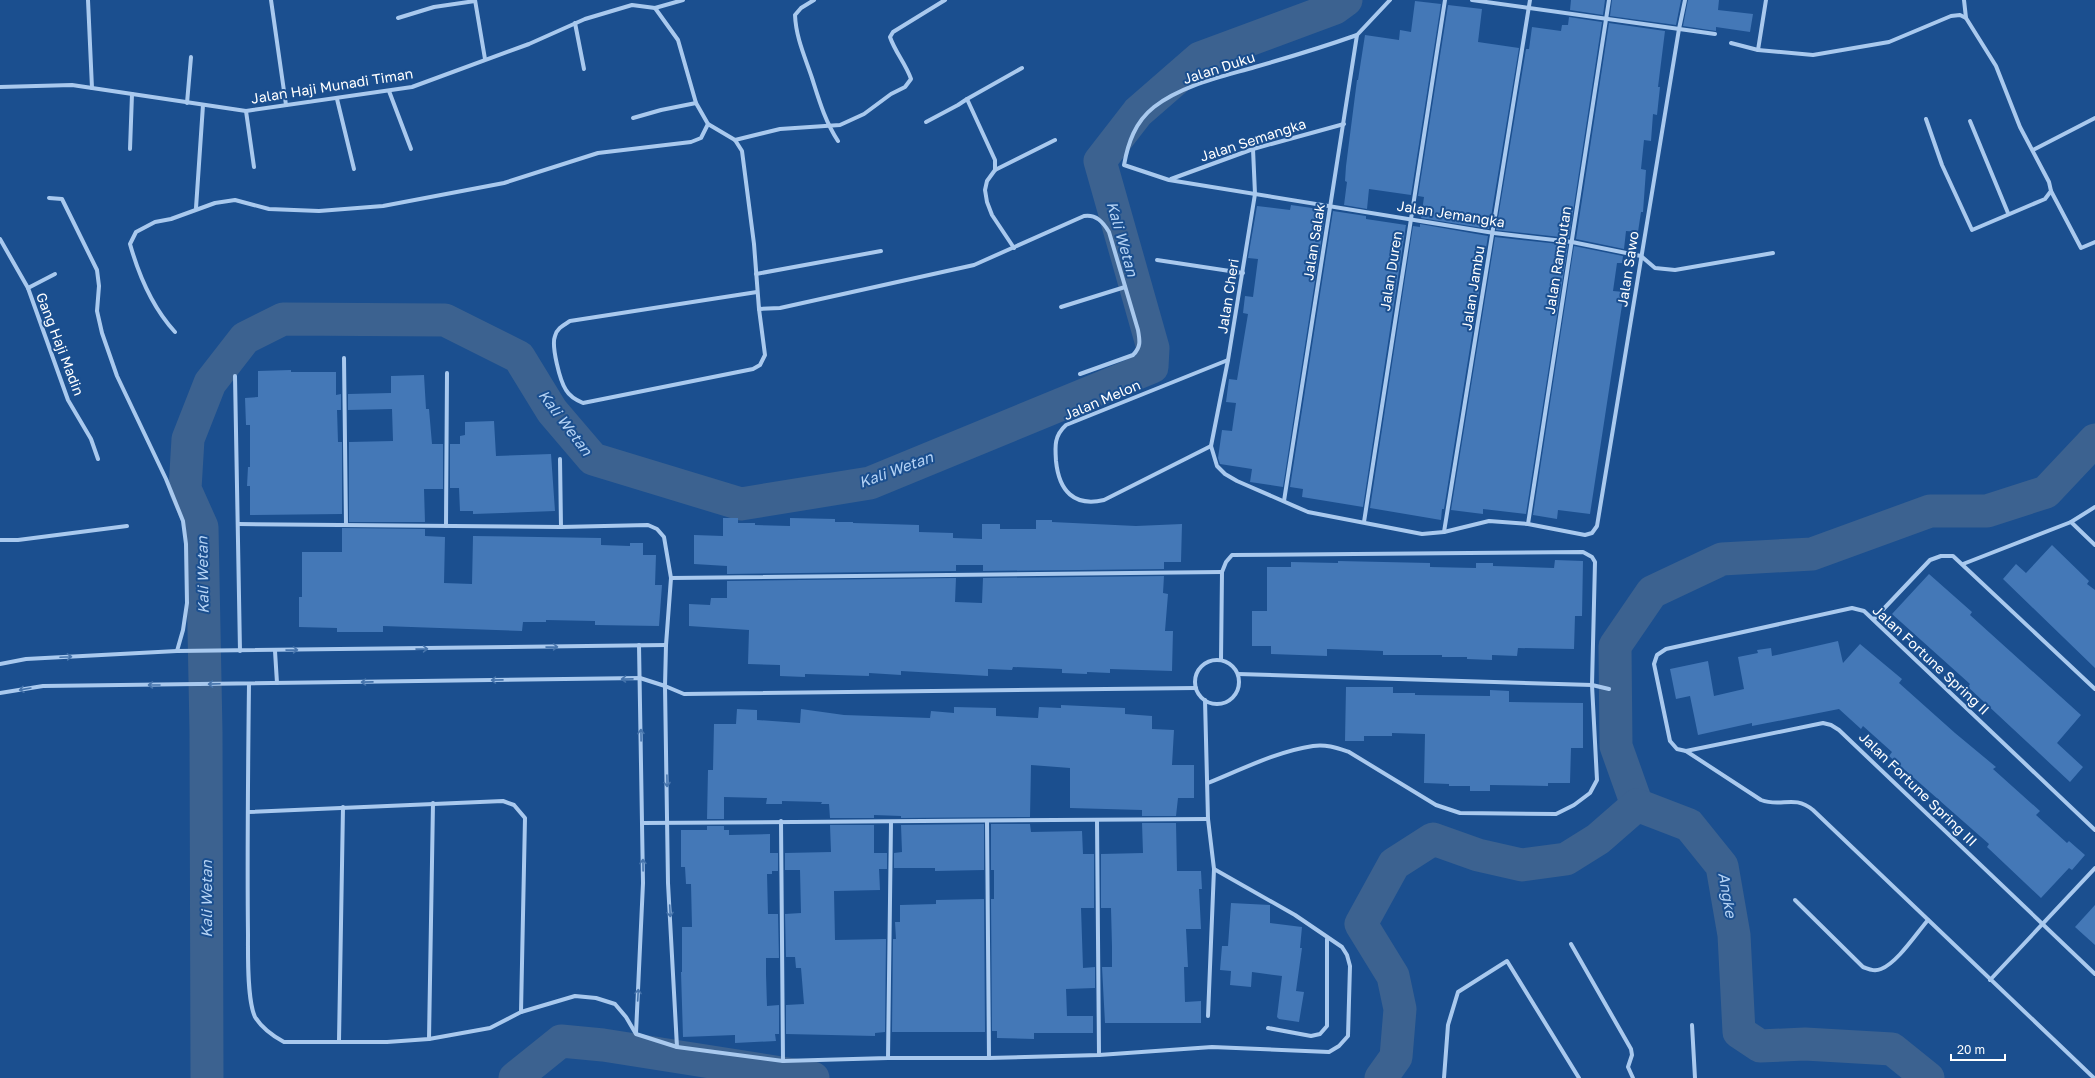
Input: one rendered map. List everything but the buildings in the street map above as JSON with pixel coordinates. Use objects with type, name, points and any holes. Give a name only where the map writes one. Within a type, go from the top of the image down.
[{"type":"street","points":[[88,0],[92,88]]},
{"type":"street","points":[[271,0],[286,105]]},
{"type":"street","points":[[398,18],[434,7],[475,0],[485,59]]},
{"type":"street","points":[[630,0],[632,5],[656,8],[683,0]]},
{"type":"street","points":[[814,0],[801,8],[795,15],[796,25],[800,48],[828,126],[838,141]]},
{"type":"street","points":[[735,140],[780,129],[840,125],[864,114],[891,94],[905,87],[911,80],[907,68],[890,37],[898,28],[945,0]]},
{"type":"street","points":[[1357,34],[1390,0]]},
{"type":"street","name":"Jalan Duren","points":[[1364,522],[1445,0]]},
{"type":"street","points":[[1472,0],[1715,34]]},
{"type":"street","name":"Jalan Jambu","points":[[1444,532],[1494,233],[1530,0]]},
{"type":"street","name":"Jalan Rambutan","points":[[1528,524],[1605,18],[1609,0]]},
{"type":"street","name":"Jalan Sawo","points":[[1528,524],[1585,536],[1592,532],[1597,526],[1685,0]]},
{"type":"street","points":[[1758,50],[1766,0]]},
{"type":"street","points":[[1964,0],[1966,18],[1996,66],[2020,127],[2033,150],[2049,182],[2051,191],[2081,248],[2095,242]]},
{"type":"street","name":"Jalan Haji Munadi Timan","points":[[0,87],[72,85],[246,111],[412,87],[529,44],[575,23],[632,5]]},
{"type":"street","points":[[656,8],[678,40],[685,59],[696,103],[708,124],[735,140],[742,151],[745,164],[754,244],[757,292],[765,355],[760,365],[753,369],[583,402],[576,400],[566,390],[554,352],[555,336],[561,326],[570,321],[757,292]]},
{"type":"street","points":[[1731,43],[1758,50],[1813,55],[1889,42],[1951,16],[1960,15],[1966,18]]},
{"type":"street","points":[[575,23],[584,69]]},
{"type":"street","name":"Jalan Salak","points":[[1284,501],[1357,34]]},
{"type":"street","name":"Jalan Duku","points":[[1124,165],[1127,145],[1134,131],[1154,107],[1193,86],[1313,51],[1357,34]]},
{"type":"street","points":[[187,103],[191,57]]},
{"type":"street","points":[[926,122],[1022,68]]},
{"type":"street","points":[[390,91],[411,149]]},
{"type":"street","points":[[130,149],[132,94]]},
{"type":"street","points":[[336,98],[354,170]]},
{"type":"street","points":[[966,99],[995,160],[995,170]]},
{"type":"street","points":[[633,118],[661,110],[696,103]]},
{"type":"street","points":[[196,208],[204,105]]},
{"type":"street","points":[[246,111],[254,167]]},
{"type":"street","points":[[2033,150],[2095,118]]},
{"type":"street","points":[[1926,119],[1942,165],[1972,230],[2008,213],[2045,199],[2051,191]]},
{"type":"street","points":[[1970,121],[2008,213]]},
{"type":"street","points":[[175,332],[165,321],[146,290],[130,244],[136,232],[155,222],[171,219],[196,208],[235,200],[268,209],[318,211],[383,206],[504,183],[598,153],[691,142],[701,138],[708,124]]},
{"type":"street","name":"Jalan Semangka","points":[[1169,180],[1253,149],[1344,124]]},
{"type":"street","points":[[1014,248],[992,215],[986,202],[985,190],[987,181],[995,170],[1055,140]]},
{"type":"street","name":"Jalan Cheri","points":[[1211,446],[1228,360],[1255,194],[1253,149]]},
{"type":"street","name":"Jalan Jemangka","points":[[1124,165],[1169,180],[1494,233],[1572,242],[1641,256],[1655,268],[1675,270],[1773,253]]},
{"type":"street","points":[[49,198],[62,199],[98,270],[99,286],[97,311],[102,333],[117,376],[166,479],[183,521],[187,550],[187,603],[184,630],[176,651]]},
{"type":"street","points":[[759,309],[780,308],[974,265],[1084,216],[1094,216],[1105,225],[1109,232],[1138,330],[1140,343],[1138,349],[1133,355],[1080,374]]},
{"type":"street","name":"Gang Haji Madin","points":[[0,239],[28,288],[68,400],[91,439],[98,459]]},
{"type":"street","points":[[756,274],[881,251]]},
{"type":"street","points":[[1157,260],[1242,273]]},
{"type":"street","points":[[28,288],[55,274]]},
{"type":"street","points":[[1061,307],[1125,287]]},
{"type":"street","points":[[344,358],[346,525]]},
{"type":"street","name":"Jalan Melon","points":[[1211,446],[1104,500],[1091,503],[1068,494],[1058,476],[1055,443],[1058,432],[1066,425],[1228,360]]},
{"type":"street","points":[[446,526],[447,373]]},
{"type":"street","points":[[235,376],[240,651]]},
{"type":"street","points":[[1211,446],[1217,466],[1225,474],[1308,512],[1422,534],[1444,532],[1489,521],[1528,524]]},
{"type":"street","points":[[560,459],[561,526]]},
{"type":"street","points":[[1963,564],[2071,522],[2095,507]]},
{"type":"street","points":[[2071,522],[2095,545]]},
{"type":"street","points":[[238,524],[446,526],[648,525],[657,528],[664,537],[671,578],[666,645],[665,686],[668,883],[677,1047]]},
{"type":"street","points":[[0,540],[18,540],[127,526]]},
{"type":"street","points":[[1208,783],[1270,758],[1313,746],[1334,747],[1365,761],[1436,805],[1460,813],[1556,814],[1574,805],[1590,793],[1597,780],[1592,685],[1595,562],[1592,557],[1583,552],[1239,553],[1232,555],[1226,562],[1222,572],[1221,660]]},
{"type":"street","points":[[1874,619],[1930,560],[1941,556],[1953,556],[2095,689]]},
{"type":"street","points":[[671,578],[1222,572]]},
{"type":"street","name":"Jalan Fortune Spring II","points":[[2094,1078],[1805,804],[1794,801],[1771,804],[1761,800],[1686,751],[1677,750],[1670,741],[1654,664],[1657,655],[1666,649],[1852,608],[1864,611],[2095,830]]},
{"type":"street","points":[[636,1034],[643,884],[639,645]]},
{"type":"street","points":[[0,662],[26,659],[176,651],[225,652],[666,645]]},
{"type":"street","points":[[275,651],[277,683]]},
{"type":"street","points":[[1205,700],[1218,704],[1231,699],[1239,687],[1238,674],[1234,667],[1221,660],[1212,660],[1204,664],[1197,675],[1196,688],[1205,700],[1208,819],[1214,869],[1208,1016]]},
{"type":"street","points":[[1238,674],[1592,685],[1609,689]]},
{"type":"street","points":[[0,694],[43,686],[640,678],[684,694],[1196,688]]},
{"type":"street","points":[[250,684],[248,812],[249,967],[252,1005],[255,1017],[272,1036],[284,1042],[387,1042],[429,1039],[490,1028],[521,1012],[574,996],[596,998],[615,1004],[626,1017],[636,1034],[677,1047],[783,1061],[1099,1055],[1212,1047],[1329,1052],[1339,1046],[1348,1036],[1350,966],[1348,955],[1342,947],[1327,939],[1295,915],[1214,869]]},
{"type":"street","name":"Jalan Fortune Spring III","points":[[1686,751],[1823,723],[1832,725],[2095,974]]},
{"type":"street","points":[[248,812],[502,801],[514,805],[524,818],[521,1012]]},
{"type":"street","points":[[429,1039],[433,803]]},
{"type":"street","points":[[339,1041],[343,807]]},
{"type":"street","points":[[642,823],[1208,819]]},
{"type":"street","points":[[1096,820],[1099,1055]]},
{"type":"street","points":[[781,821],[783,1061]]},
{"type":"street","points":[[987,821],[989,1058]]},
{"type":"street","points":[[888,1058],[891,822]]},
{"type":"street","points":[[1990,980],[2095,868]]},
{"type":"street","points":[[1795,900],[1863,967],[1872,971],[1880,969],[1891,963],[1928,920]]},
{"type":"street","points":[[1268,1028],[1311,1036],[1320,1034],[1327,1026],[1327,939]]},
{"type":"street","points":[[1571,944],[1631,1049],[1632,1055],[1628,1067],[1633,1078]]},
{"type":"street","points":[[1444,1078],[1448,1026],[1458,992],[1507,961],[1579,1078]]},
{"type":"street","points":[[1692,1025],[1695,1078]]},
{"type":"waterway","name":"Kali Wetan","points":[[207,1078],[206,732],[202,527],[185,489],[188,439],[210,383],[245,338],[283,319],[445,320],[519,357],[552,411],[593,459],[741,504],[870,483],[1152,367],[1153,348],[1100,161],[1138,112],[1200,58],[1335,8],[1346,0]]},
{"type":"waterway","points":[[1637,805],[1616,746],[1615,646],[1652,592],[1722,559],[1812,554],[1930,511],[1987,511],[2046,492],[2095,440]]},
{"type":"waterway","name":"Angke","points":[[1381,1078],[1396,1057],[1400,1009],[1393,976],[1361,924],[1394,864],[1433,839],[1478,855],[1522,865],[1566,859],[1598,839],[1637,805],[1689,825],[1722,866],[1734,935],[1739,1032],[1760,1046],[1805,1044],[1892,1049],[1928,1078]]},
{"type":"waterway","points":[[515,1078],[561,1041],[603,1045],[813,1078]]}]
